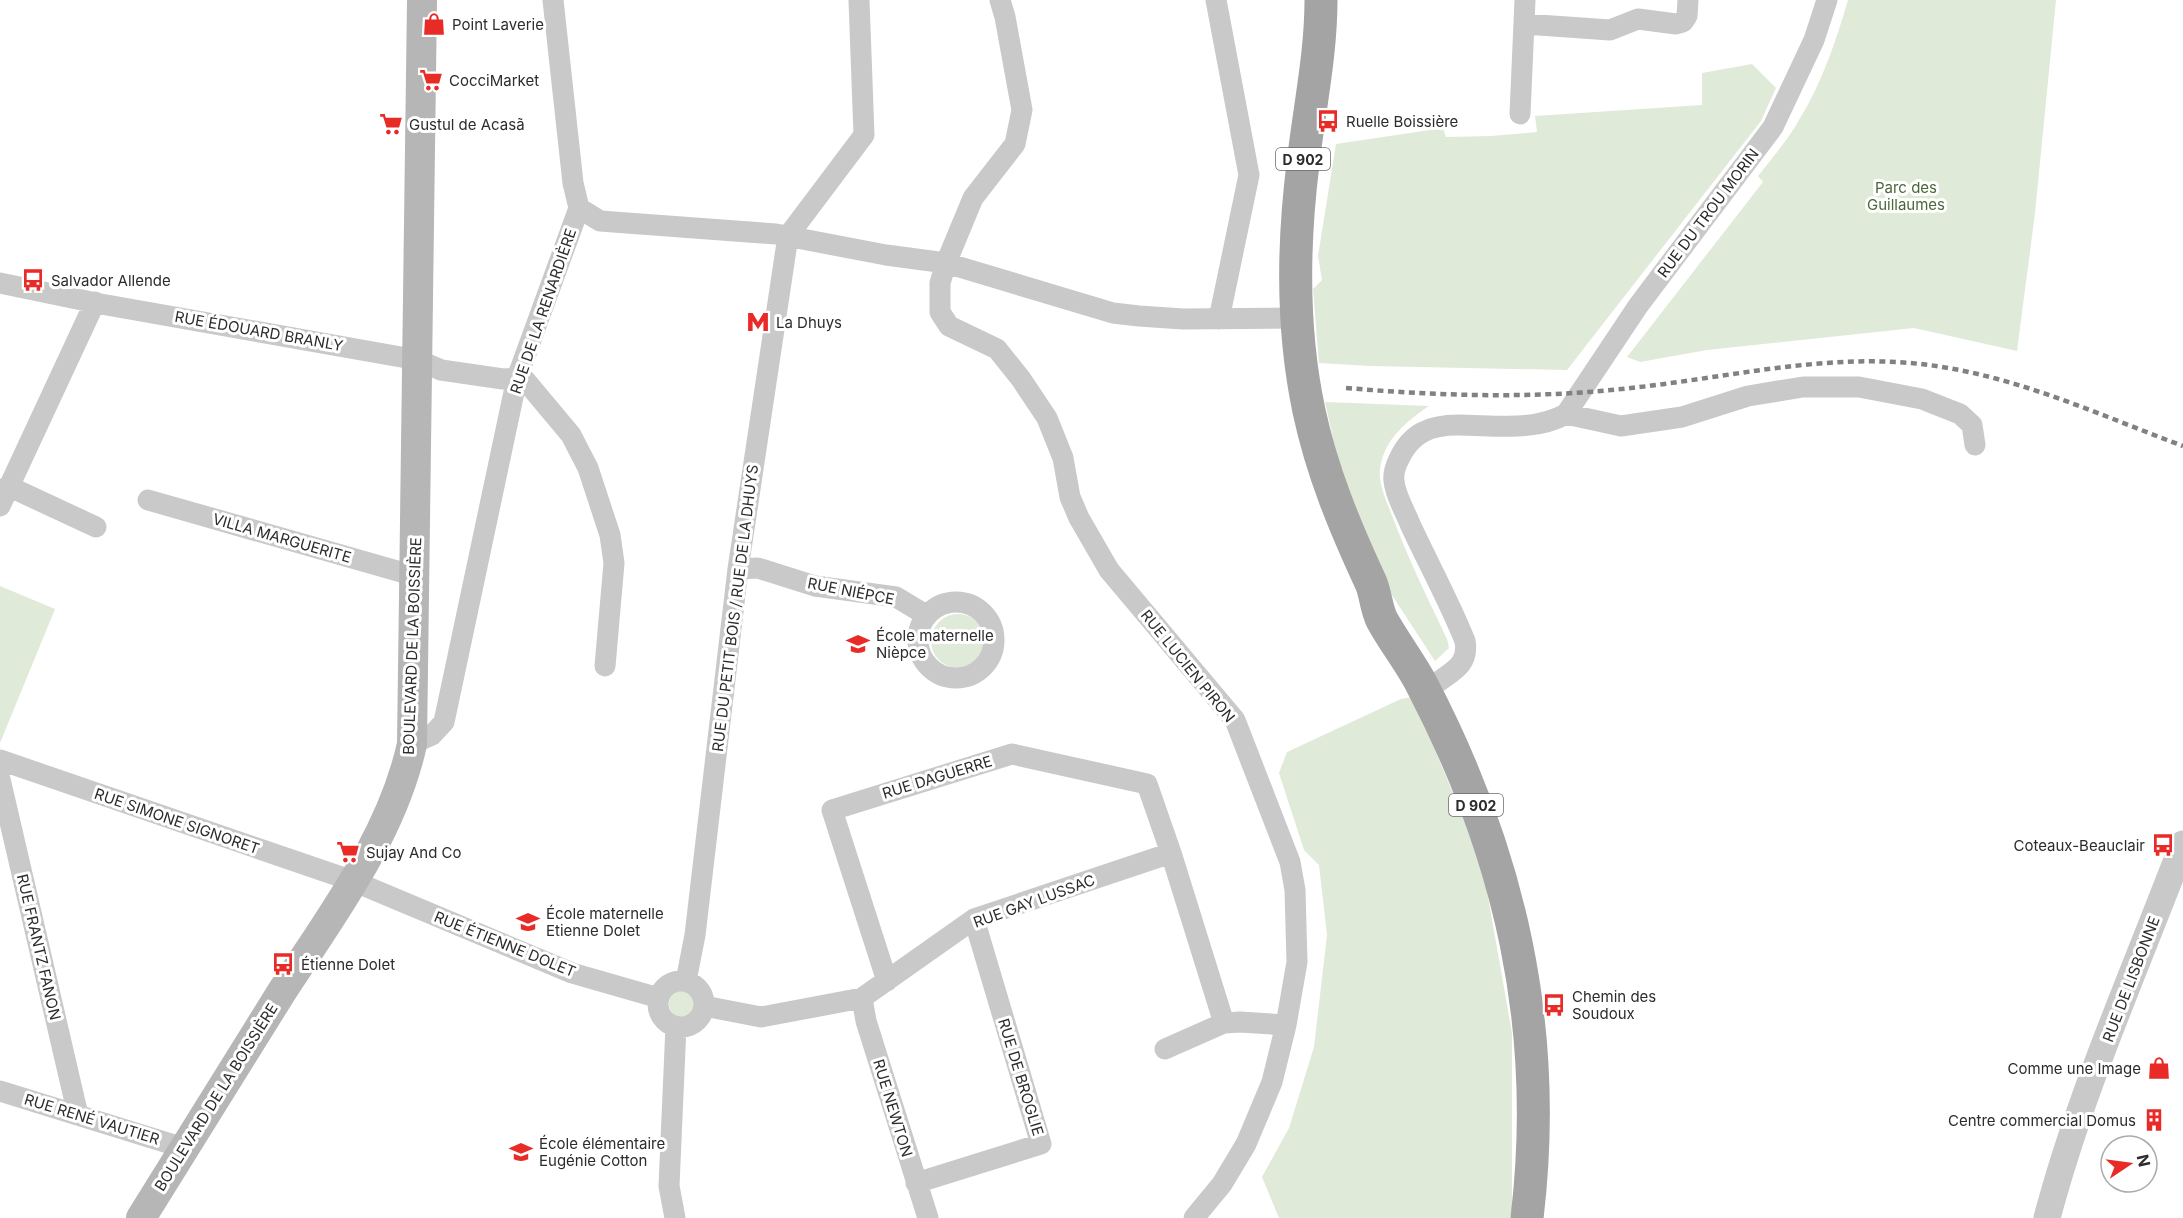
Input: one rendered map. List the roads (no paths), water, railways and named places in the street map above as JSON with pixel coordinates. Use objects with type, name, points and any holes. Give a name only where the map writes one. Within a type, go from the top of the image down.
[{"type":"main road","name":"BOULEVARD DE LA BOISSIÈRE","points":[[141,1218],[353,881],[396,797],[405,774],[412,744],[422,0]]},
{"type":"main road","name":"D 902","points":[[1321,0],[1314,82],[1299,197],[1296,274],[1304,382],[1321,462],[1335,502],[1373,589],[1380,616],[1421,684],[1463,773],[1496,862],[1510,910],[1518,948],[1530,1039],[1534,1093],[1527,1218]]},
{"type":"main road","name":"D 902","points":[[1373,589],[1392,612],[1438,682],[1469,741],[1508,850],[1539,985],[1549,1059],[1551,1092],[1547,1169],[1539,1218]]},
{"type":"street","name":"RUE DE LA RENARDIÈRE","points":[[412,744],[432,735],[444,722],[517,378],[579,208],[573,183],[553,0]]},
{"type":"street","points":[[788,236],[864,135],[859,0]]},
{"type":"street","points":[[946,263],[973,198],[1015,144],[1022,110],[1000,0]]},
{"type":"street","points":[[1216,0],[1249,175],[1219,319]]},
{"type":"street","points":[[1520,114],[1525,0]]},
{"type":"street","points":[[1524,24],[1610,30],[1638,20],[1676,24],[1683,22],[1688,16],[1688,0]]},
{"type":"street","name":"RUE DU TROU MORIN","points":[[1566,414],[1638,306],[1773,128],[1814,40],[1827,0]]},
{"type":"street","points":[[579,208],[600,222],[788,236],[886,255],[946,263],[1113,313],[1219,319],[1298,318]]},
{"type":"street","name":"RUE DU PETIT BOIS / RUE DE LA DHUYS","points":[[686,981],[695,935],[738,568],[788,236]]},
{"type":"street","name":"RUE LUCIEN PIRON","points":[[946,263],[939,293],[943,320],[955,330],[990,346],[1004,357],[1047,417],[1064,458],[1070,496],[1079,518],[1109,570],[1235,720],[1290,862],[1295,890],[1297,962],[1286,1025],[1272,1082],[1246,1144],[1222,1184],[1194,1218]]},
{"type":"street","name":"RUE ÉDOUARD BRANLY","points":[[0,283],[418,360],[441,370],[503,379],[517,378]]},
{"type":"street","points":[[0,506],[95,302]]},
{"type":"street","points":[[517,378],[525,380],[571,435],[588,468],[605,518],[614,563],[605,666]]},
{"type":"street","points":[[1438,682],[1456,670],[1467,651],[1459,625],[1425,556],[1394,480],[1396,465],[1404,448],[1412,438],[1427,429],[1443,425],[1531,426],[1552,422],[1566,414],[1621,426],[1682,417],[1759,394],[1803,387],[1859,387],[1922,399],[1960,414],[1972,426],[1975,445]]},
{"type":"street","points":[[8,486],[96,527]]},
{"type":"street","name":"VILLA MARGUERITE","points":[[148,500],[415,576]]},
{"type":"street","name":"RUE NIÉPCE","points":[[738,568],[758,568],[815,586],[896,597],[926,615]]},
{"type":"street","name":"RUE DAGUERRE","points":[[887,981],[832,810],[1012,754],[1147,784],[1171,853]]},
{"type":"street","name":"RUE SIMONE SIGNORET","points":[[0,760],[353,881]]},
{"type":"street","name":"RUE FRANTZ FANON","points":[[0,779],[78,1115]]},
{"type":"street","name":"RUE DE LISBONNE","points":[[2047,1218],[2058,1178],[2090,1085],[2183,844]]},
{"type":"street","points":[[1171,853],[1224,1023]]},
{"type":"street","name":"RUE GAY LUSSAC","points":[[704,1006],[761,1017],[862,998],[974,920],[1171,853]]},
{"type":"street","name":"RUE ÉTIENNE DOLET","points":[[353,881],[572,973],[659,998]]},
{"type":"street","name":"RUE DE BROGLIE","points":[[916,1183],[1041,1144],[974,920]]},
{"type":"street","points":[[686,981],[702,993],[704,1006],[698,1020],[692,1025],[669,1024],[660,1013],[659,998],[666,986],[686,981]]},
{"type":"street","name":"RUE NEWTON","points":[[862,998],[866,1021],[928,1218]]},
{"type":"street","points":[[1165,1049],[1224,1023],[1286,1025]]},
{"type":"street","points":[[675,1218],[669,1186],[676,1026]]},
{"type":"street","name":"RUE RENÉ VAUTIER","points":[[0,1091],[184,1148]]},
{"type":"railway","points":[[1346,388],[1417,393],[1559,394],[1666,384],[1805,365],[1875,361],[1910,363],[1946,368],[2015,384],[2083,407],[2183,446]]},
{"type":"place","name":"Point Laverie","points":[[434,24]]},
{"type":"place","name":"CocciMarket","points":[[431,80]]},
{"type":"place","name":"Ruelle Boissière","points":[[1328,121]]},
{"type":"place","name":"Gustul de Acasã","points":[[391,124]]},
{"type":"place","name":"Salvador Allende","points":[[33,280]]},
{"type":"place","name":"La Dhuys","points":[[758,322]]},
{"type":"place","name":"École maternelle Nièpce","points":[[858,644]]},
{"type":"place","name":"Coteaux-Beauclair","points":[[2163,845]]},
{"type":"place","name":"Sujay And Co","points":[[348,852]]},
{"type":"place","name":"École maternelle Etienne Dolet","points":[[528,922]]},
{"type":"place","name":"Étienne Dolet","points":[[283,964]]},
{"type":"place","name":"Chemin des Soudoux","points":[[1554,1005]]},
{"type":"place","name":"Comme une Image","points":[[2159,1068]]},
{"type":"place","name":"Centre commercial Domus","points":[[2154,1120]]},
{"type":"place","name":"École élémentaire Eugénie Cotton","points":[[521,1152]]},
{"type":"park label","name":"Parc des Guillaumes","points":[[1906,196]]}]
